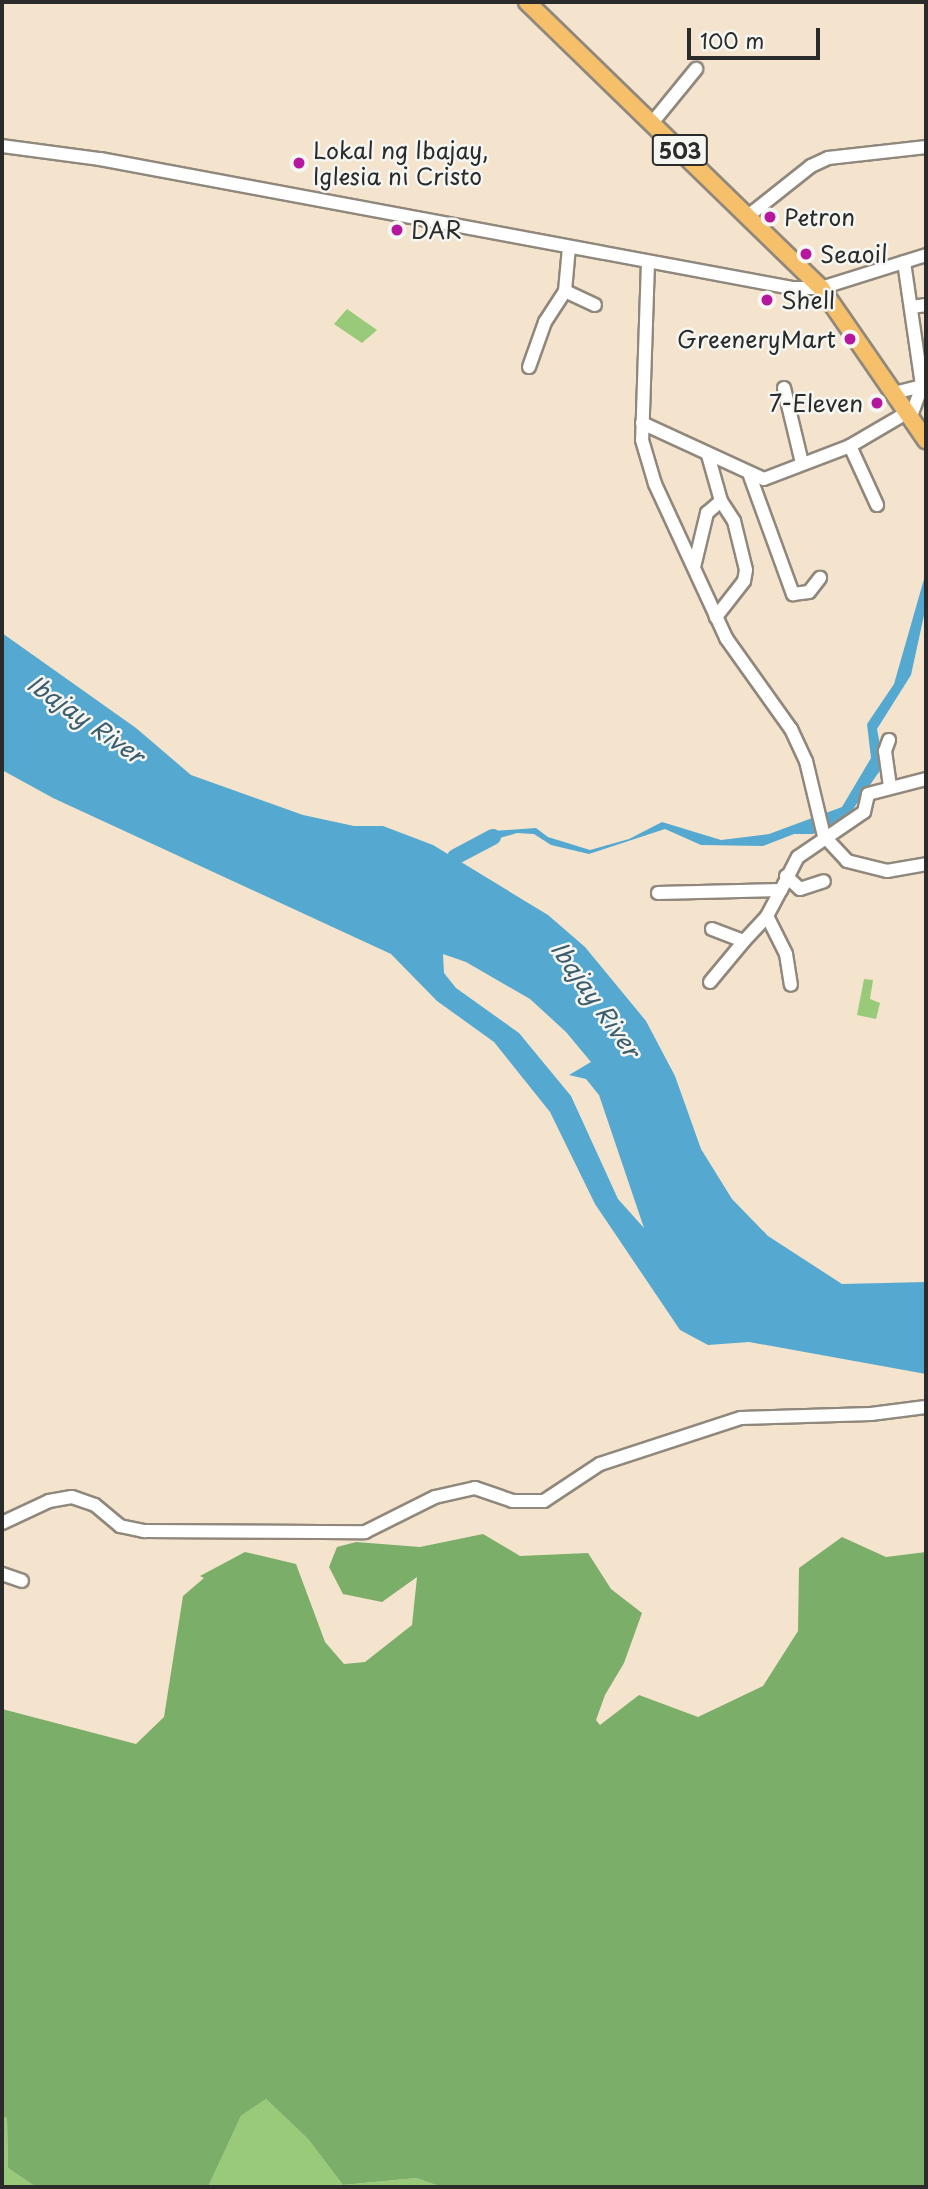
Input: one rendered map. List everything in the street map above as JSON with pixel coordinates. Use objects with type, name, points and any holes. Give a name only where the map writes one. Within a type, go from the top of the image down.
[{"type":"main road","name":"503","points":[[527,2],[821,288],[926,440]]},
{"type":"street","points":[[652,123],[696,69]]},
{"type":"street","points":[[2,146],[113,161],[792,288],[821,288],[926,255]]},
{"type":"street","points":[[748,216],[811,166],[828,158],[926,147]]},
{"type":"street","points":[[529,367],[545,321],[565,291],[569,247]]},
{"type":"street","points":[[648,262],[642,423],[655,484],[716,617],[752,680],[791,729],[806,761],[824,836],[847,861],[863,869],[887,871],[926,864]]},
{"type":"street","points":[[642,423],[750,476],[764,479],[850,446],[909,415],[924,386],[904,262]]},
{"type":"street","points":[[565,291],[595,305]]},
{"type":"street","points":[[912,307],[926,305]]},
{"type":"street","points":[[894,393],[924,386]]},
{"type":"street","points":[[785,388],[803,463]]},
{"type":"street","points":[[850,446],[877,505]]},
{"type":"street","points":[[708,455],[721,501],[734,521],[746,570],[744,581],[716,617]]},
{"type":"street","points":[[750,476],[793,594],[809,592],[820,578]]},
{"type":"street","points":[[694,568],[707,513],[721,501]]},
{"type":"street","points":[[889,740],[886,751],[890,785]]},
{"type":"street","points":[[710,982],[767,916],[798,857],[824,836],[864,812],[868,794],[890,785],[926,779]]},
{"type":"street","points":[[786,876],[800,889],[824,881]]},
{"type":"street","points":[[658,893],[780,890]]},
{"type":"street","points":[[767,916],[786,954],[791,985]]},
{"type":"street","points":[[712,929],[744,941]]},
{"type":"street","points":[[2,1523],[49,1501],[72,1497],[95,1505],[120,1526],[144,1531],[365,1532],[435,1497],[475,1488],[512,1501],[544,1501],[600,1464],[741,1418],[871,1414],[926,1406]]},
{"type":"street","points":[[2,1574],[22,1581]]},
{"type":"green space","points":[[347,309],[377,330],[362,343],[334,324]]},
{"type":"green space","points":[[864,979],[873,980],[870,999],[880,1003],[876,1019],[857,1015]]},
{"type":"green space","points":[[483,1534],[520,1556],[588,1553],[611,1589],[642,1613],[624,1663],[605,1695],[596,1720],[600,1725],[639,1695],[698,1717],[763,1686],[798,1631],[799,1568],[842,1537],[886,1557],[926,1552],[926,2187],[442,2187],[416,2178],[343,2185],[308,2139],[266,2099],[241,2116],[208,2187],[36,2187],[8,2168],[7,2118],[2,2116],[2,1709],[136,1744],[164,1717],[183,1596],[204,1578],[200,1576],[245,1552],[296,1564],[325,1642],[344,1664],[365,1662],[412,1625],[417,1577],[382,1602],[343,1594],[329,1567],[337,1547],[356,1542],[420,1547]]},
{"type":"green space","points":[[266,2099],[308,2139],[343,2185],[416,2178],[442,2187],[208,2187],[241,2116]]},
{"type":"green space","points":[[2,2116],[7,2118],[8,2168],[36,2187],[2,2187]]},
{"type":"water","points":[[926,572],[926,606],[911,675],[877,729],[882,756],[879,772],[849,815],[813,834],[794,834],[763,846],[701,845],[665,829],[589,854],[551,845],[534,834],[517,833],[473,846],[494,831],[536,828],[548,837],[590,850],[629,839],[662,822],[721,840],[769,834],[842,807],[871,758],[867,724],[894,684]]},
{"type":"water","name":"Ibajay River","points":[[2,633],[136,728],[191,775],[303,815],[354,826],[383,826],[433,845],[548,915],[585,947],[646,1021],[675,1076],[701,1149],[732,1199],[768,1236],[842,1284],[926,1282],[926,1374],[749,1342],[708,1345],[680,1330],[595,1204],[550,1112],[494,1042],[437,1001],[391,954],[53,798],[2,770]],"holes":[[[443,954],[466,962],[530,999],[566,1032],[591,1062],[569,1075],[586,1079],[599,1095],[644,1228],[618,1199],[571,1096],[519,1033],[456,988],[444,973]]]},
{"type":"waterway","points":[[455,857],[493,837]]},
{"type":"place","name":"Lokal ng Ibajay, Iglesia ni Cristo","points":[[299,163]]},
{"type":"place","name":"Petron","points":[[770,217]]},
{"type":"place","name":"DAR","points":[[397,230]]},
{"type":"place","name":"Seaoil","points":[[806,254]]},
{"type":"place","name":"Shell","points":[[767,300]]},
{"type":"place","name":"GreeneryMart","points":[[850,339]]},
{"type":"place","name":"7-Eleven","points":[[877,403]]}]
